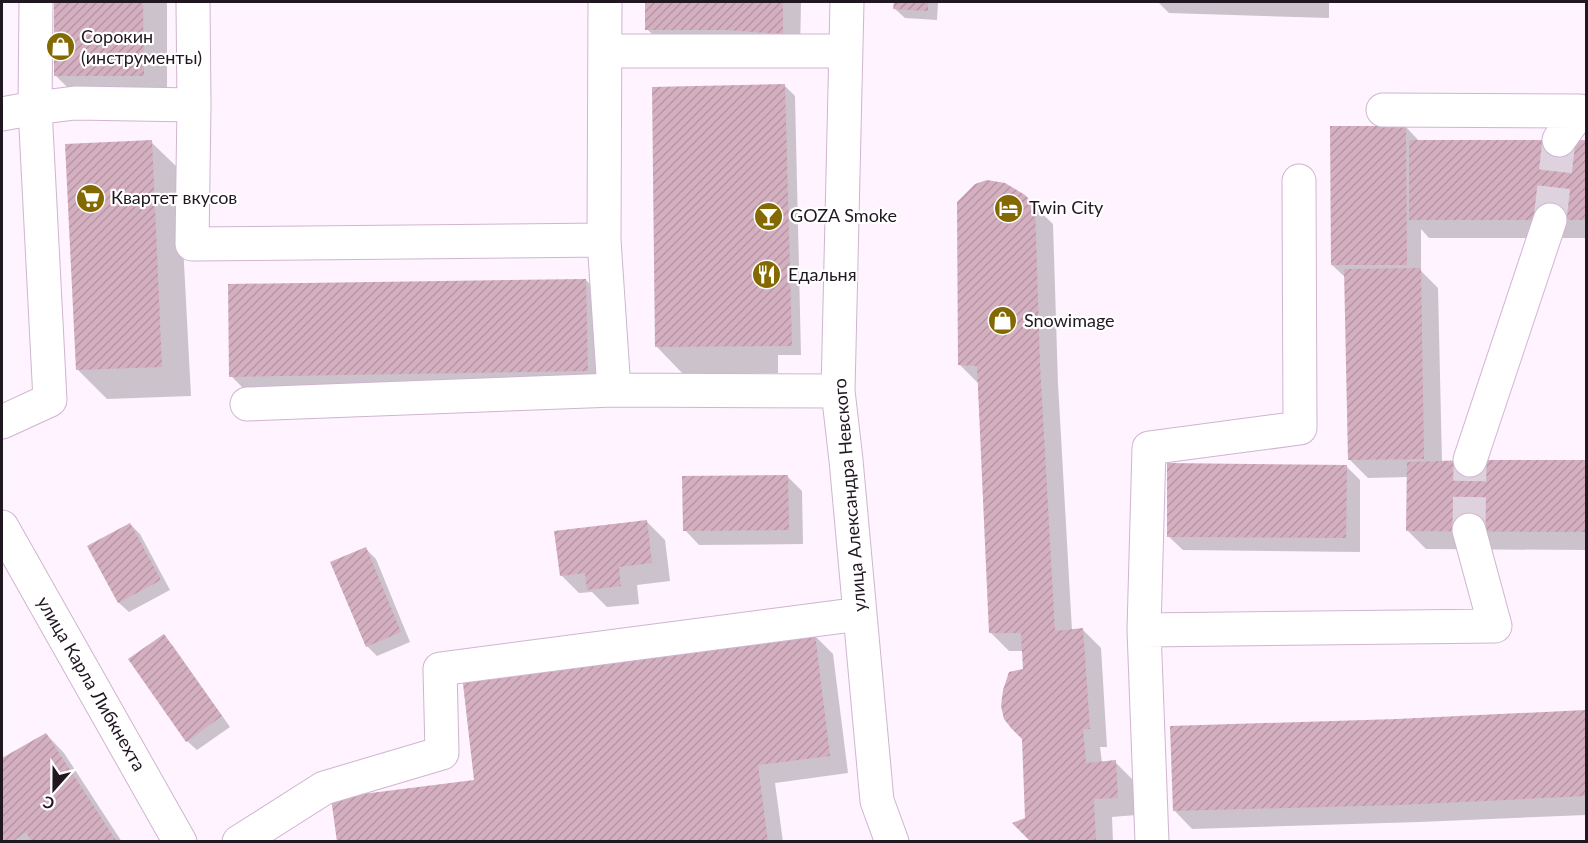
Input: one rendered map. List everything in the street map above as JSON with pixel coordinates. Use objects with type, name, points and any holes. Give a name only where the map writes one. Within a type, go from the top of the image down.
[{"type":"street","points":[[2,422],[50,400],[35,108],[36,2]]},
{"type":"street","points":[[193,2],[192,244],[604,240]]},
{"type":"street","points":[[605,2],[604,240],[614,390]]},
{"type":"street","name":"улица Александра Невского","points":[[847,2],[838,390],[877,801],[892,842]]},
{"type":"street","points":[[605,51],[846,51]]},
{"type":"street","points":[[2,114],[75,103],[194,105]]},
{"type":"street","points":[[1383,110],[1580,111],[1559,140]]},
{"type":"street","points":[[1152,842],[1144,630],[1149,448],[1300,428],[1299,181]]},
{"type":"street","points":[[1470,460],[1550,220]]},
{"type":"street","points":[[247,404],[614,390],[838,390]]},
{"type":"street","name":"улица Карла Либкнехта","points":[[2,527],[180,842]]},
{"type":"street","points":[[1144,630],[1495,626],[1469,530]]},
{"type":"street","points":[[239,842],[324,788],[442,753],[440,669],[860,614]]},
{"type":"street","points":[[866,842],[877,801]]},
{"type":"building","points":[[54,2],[143,2],[144,76],[54,76]]},
{"type":"building","points":[[645,2],[783,2],[783,34],[726,30],[645,30]]},
{"type":"building","points":[[894,2],[928,2],[928,11],[893,9]]},
{"type":"building","points":[[785,84],[792,346],[655,347],[652,87]]},
{"type":"building","points":[[1330,126],[1406,126],[1407,265],[1331,265]]},
{"type":"building","points":[[152,140],[162,367],[76,370],[65,144]]},
{"type":"building","points":[[1409,140],[1586,140],[1586,220],[1409,220]]},
{"type":"building","points":[[987,180],[1005,183],[1025,195],[1035,205],[1040,364],[1055,631],[1083,628],[1090,729],[1083,729],[1086,763],[1116,760],[1118,798],[1094,799],[1096,842],[1031,842],[1012,823],[1025,818],[1022,739],[1004,719],[1001,706],[1009,672],[1023,669],[1021,633],[989,633],[977,366],[958,365],[957,202],[975,184]]},
{"type":"building","points":[[1421,268],[1424,459],[1348,460],[1344,269]]},
{"type":"building","points":[[586,279],[588,371],[229,377],[228,284]]},
{"type":"building","points":[[1586,460],[1586,532],[1406,531],[1407,462]]},
{"type":"building","points":[[1167,463],[1347,465],[1346,538],[1167,537]]},
{"type":"building","points":[[788,475],[789,530],[683,531],[682,476]]},
{"type":"building","points":[[647,520],[652,563],[619,567],[621,586],[587,590],[585,573],[560,576],[554,531]]},
{"type":"building","points":[[130,523],[161,580],[118,603],[87,546]]},
{"type":"building","points":[[366,547],[401,632],[366,647],[330,562]]},
{"type":"building","points":[[164,634],[222,716],[186,742],[128,659]]},
{"type":"building","points":[[815,634],[830,756],[758,765],[768,842],[337,842],[331,798],[474,780],[462,675]]},
{"type":"building","points":[[1586,710],[1586,796],[1399,805],[1173,811],[1170,726]]},
{"type":"building","points":[[46,733],[117,842],[32,842],[26,832],[12,842],[2,842],[2,758]]},
{"type":"tunnel","points":[[1550,220],[1559,140]]},
{"type":"tunnel","points":[[1469,530],[1470,460]]},
{"type":"place","name":"Сорокин (инструменты)","points":[[60,47]]},
{"type":"place","name":"Квартет вкусов","points":[[90,198]]},
{"type":"place","name":"Twin Сity","points":[[1008,208]]},
{"type":"place","name":"GOZA Smoke","points":[[769,216]]},
{"type":"place","name":"Едальня","points":[[767,275]]},
{"type":"place","name":"Snowimage","points":[[1003,321]]}]
